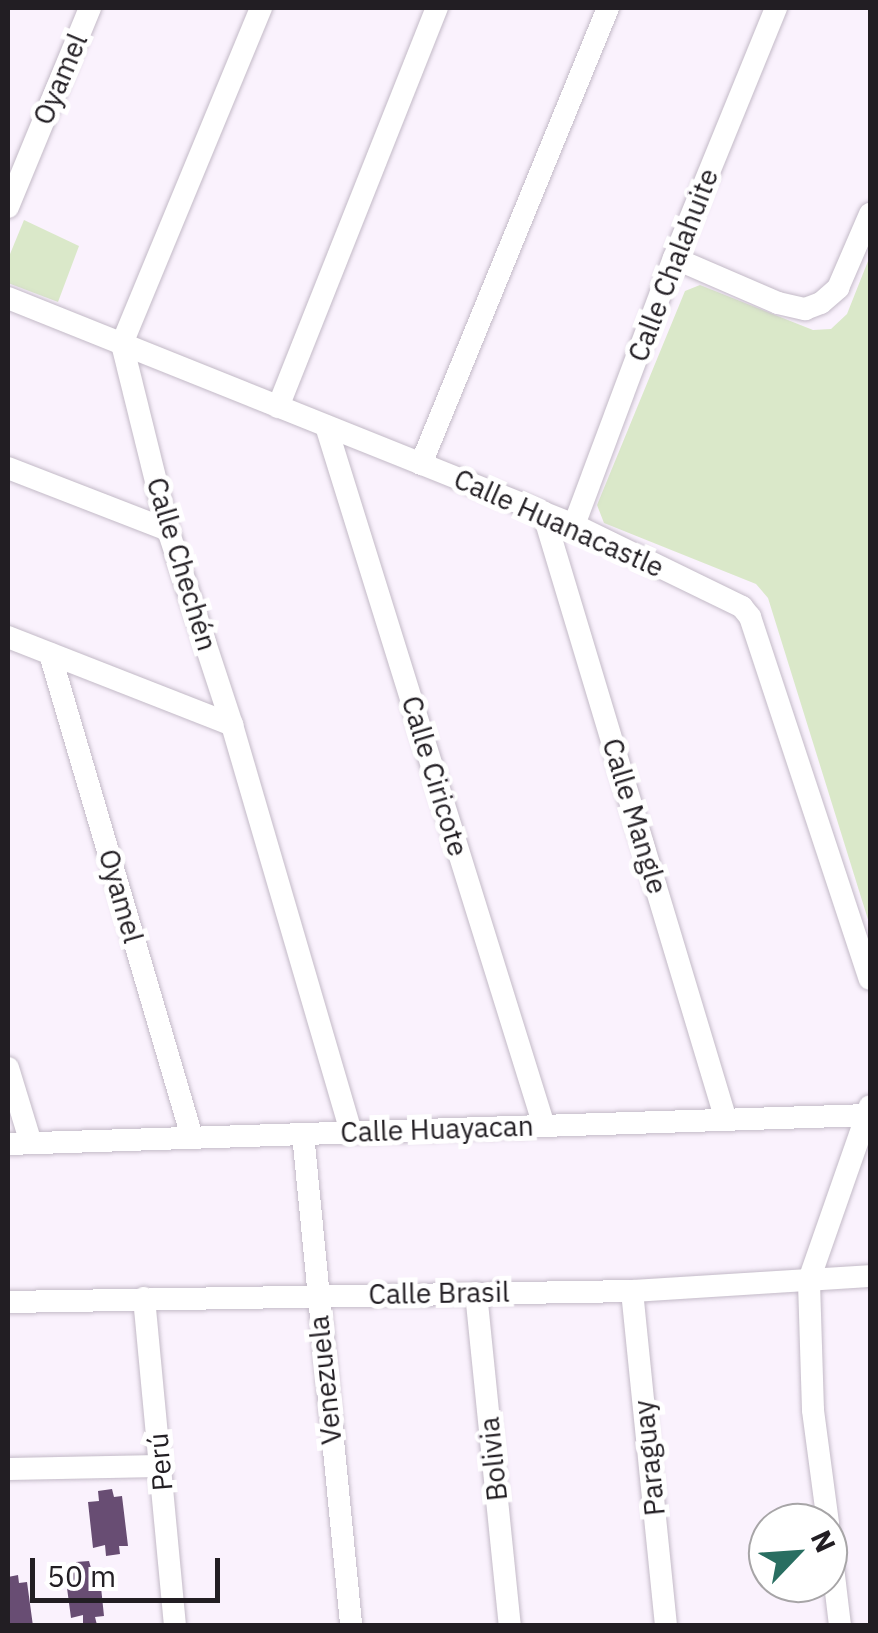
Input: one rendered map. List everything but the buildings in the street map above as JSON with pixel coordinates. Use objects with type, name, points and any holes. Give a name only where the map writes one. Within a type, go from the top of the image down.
[{"type":"street","name":"Oyamel","points":[[8,207],[90,8]]},
{"type":"street","points":[[122,344],[261,8]]},
{"type":"street","points":[[278,407],[437,8]]},
{"type":"street","points":[[421,464],[608,8]]},
{"type":"street","name":"Calle Chalahuite","points":[[574,525],[674,258],[776,8]]},
{"type":"street","points":[[674,258],[778,303],[805,309],[828,299],[838,288],[870,214]]},
{"type":"street","name":"Calle Huanacastle","points":[[8,298],[574,525],[736,603],[750,617],[870,979]]},
{"type":"street","name":"Calle Chechén","points":[[122,344],[168,530],[232,725],[351,1132]]},
{"type":"street","name":"Calle Ciricote","points":[[326,426],[544,1126]]},
{"type":"street","points":[[8,468],[168,530]]},
{"type":"street","name":"Calle Mangle","points":[[542,512],[726,1120]]},
{"type":"street","points":[[8,638],[232,725]]},
{"type":"street","name":"Oyamel","points":[[50,654],[192,1137]]},
{"type":"street","points":[[8,1068],[19,1143]]},
{"type":"street","points":[[825,1503],[812,1410],[809,1280],[869,1112]]},
{"type":"street","name":"Calle Huayacan","points":[[19,1143],[869,1112]]},
{"type":"street","name":"Venezuela","points":[[303,1134],[351,1626]]},
{"type":"street","name":"Calle Brasil","points":[[8,1302],[632,1291],[870,1276]]},
{"type":"street","name":"Paraguay","points":[[632,1291],[666,1626]]},
{"type":"street","name":"Bolivia","points":[[476,1293],[510,1626]]},
{"type":"street","name":"Perú","points":[[144,1298],[175,1626]]},
{"type":"street","points":[[8,1469],[160,1466]]},
{"type":"green space","points":[[24,220],[79,246],[58,302],[8,283],[8,259]]},
{"type":"green space","points":[[870,256],[870,926],[768,598],[756,584],[604,523],[597,505],[685,291],[700,285],[813,330],[831,329],[847,314]]}]
